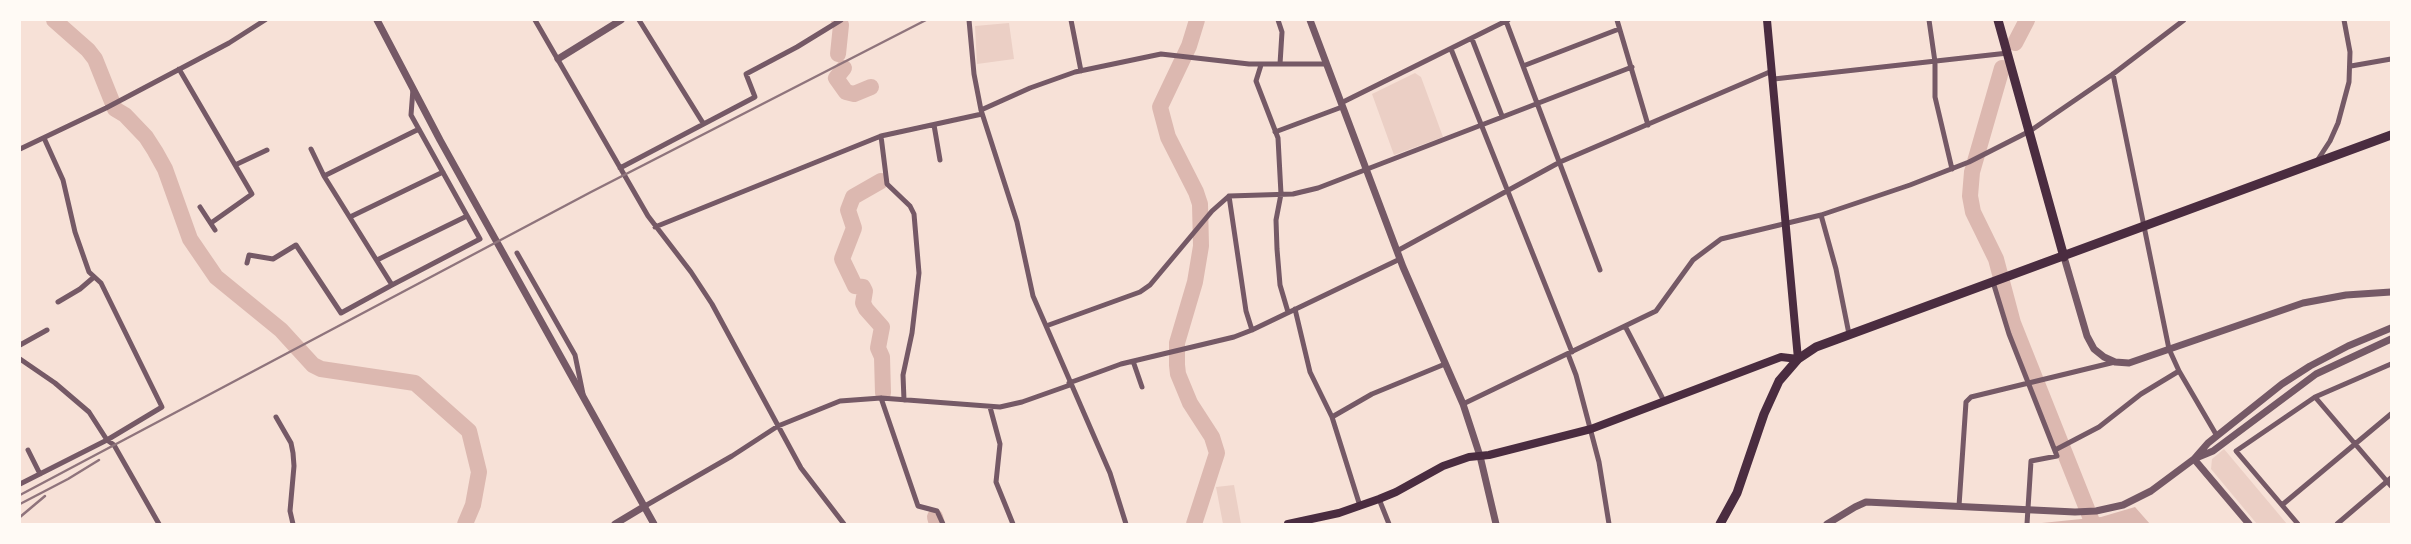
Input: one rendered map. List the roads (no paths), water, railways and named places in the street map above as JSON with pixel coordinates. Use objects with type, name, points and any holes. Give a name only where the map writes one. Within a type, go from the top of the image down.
[{"type":"highway","points":[[1998,20],[2064,256]]},
{"type":"highway","points":[[1720,524],[1737,493],[1772,395],[1785,372],[1798,359],[1816,347],[2391,135]]},
{"type":"main road","points":[[1288,524],[1339,513],[1379,499],[1409,486],[1443,466],[1590,429],[1781,357],[1798,359],[1769,22]]},
{"type":"street","points":[[20,149],[106,108],[229,43],[265,20]]},
{"type":"street","points":[[377,20],[440,140],[549,332],[654,524]]},
{"type":"street","points":[[535,20],[655,227],[691,272],[712,304],[801,468],[844,524]]},
{"type":"street","points":[[558,59],[621,20]]},
{"type":"street","points":[[639,20],[702,123]]},
{"type":"street","points":[[969,20],[974,74],[981,112],[1017,222],[1033,296],[1110,473],[1126,524]]},
{"type":"street","points":[[1071,20],[1081,71]]},
{"type":"street","points":[[1278,20],[1282,32],[1280,64]]},
{"type":"street","points":[[1310,20],[1400,259],[1464,404],[1480,456],[1496,524]]},
{"type":"street","points":[[1617,20],[1648,124]]},
{"type":"street","points":[[1929,20],[1935,62],[1935,97],[1952,169]]},
{"type":"street","points":[[1464,404],[1656,311],[1693,260],[1718,241],[1821,215],[1952,169],[2030,131],[2114,74],[2184,20]]},
{"type":"street","points":[[2316,162],[2330,141],[2338,123],[2349,82],[2351,66],[2344,20]]},
{"type":"street","points":[[620,168],[702,123],[755,97],[746,74],[797,47],[839,21]]},
{"type":"street","points":[[1275,132],[1341,105],[1508,21],[1523,66],[1600,270]]},
{"type":"street","points":[[1523,66],[1619,29]]},
{"type":"street","points":[[1472,39],[1502,116]]},
{"type":"street","points":[[1451,49],[1482,124],[1570,353],[1599,462],[1609,524]]},
{"type":"street","points":[[1397,251],[1560,162],[1648,124],[1773,74],[1935,62],[2008,53]]},
{"type":"street","points":[[655,227],[882,136],[934,125],[981,112],[1030,88],[1081,71],[1161,54],[1261,65],[1326,64]]},
{"type":"street","points":[[2351,66],[2391,59]]},
{"type":"street","points":[[1261,65],[1256,81],[1278,138],[1280,194],[1276,220],[1277,250],[1280,285],[1288,312]]},
{"type":"street","points":[[1046,326],[1140,292],[1150,285],[1212,211],[1229,196],[1280,194],[1318,188],[1632,67]]},
{"type":"street","points":[[179,69],[252,194],[211,223]]},
{"type":"street","points":[[2114,74],[2169,350],[2179,371],[2217,436]]},
{"type":"street","points":[[247,263],[248,255],[273,259],[296,245],[341,312],[480,239],[411,115],[413,88]]},
{"type":"street","points":[[934,125],[940,160]]},
{"type":"street","points":[[324,176],[419,129]]},
{"type":"street","points":[[882,136],[887,184],[910,206],[914,214],[919,273],[912,333],[903,375],[904,400]]},
{"type":"street","points":[[20,484],[107,440],[162,407],[101,283],[90,272],[75,232],[63,180],[44,138]]},
{"type":"street","points":[[310,149],[324,176],[392,285]]},
{"type":"street","points":[[235,165],[267,150]]},
{"type":"street","points":[[350,217],[443,172]]},
{"type":"street","points":[[1229,196],[1246,311],[1252,330]]},
{"type":"street","points":[[200,207],[216,230]]},
{"type":"street","points":[[1821,215],[1836,269],[1849,334]]},
{"type":"street","points":[[377,260],[467,216]]},
{"type":"street","points":[[517,253],[575,355],[584,395]]},
{"type":"street","points":[[2064,256],[2087,336],[2094,349],[2104,357],[2116,362]]},
{"type":"street","points":[[615,524],[732,456],[778,426],[840,401],[881,398],[990,407],[1022,402],[1133,361],[1183,350],[1252,330],[1400,259]]},
{"type":"street","points":[[58,302],[80,289],[94,277]]},
{"type":"street","points":[[1993,282],[2009,334],[2057,456],[2031,461],[2027,524]]},
{"type":"street","points":[[1960,506],[1966,402],[1970,397],[2116,362],[2129,363],[2257,317],[2303,303],[2346,295],[2391,292]]},
{"type":"street","points":[[1295,310],[1310,372],[1332,417],[1360,506]]},
{"type":"street","points":[[1625,326],[1664,401]]},
{"type":"street","points":[[1827,524],[1866,502],[2075,512],[2096,512],[2111,509],[2151,491],[2194,459],[2217,436],[2282,384],[2310,366],[2348,346],[2391,328]]},
{"type":"street","points":[[20,345],[47,330]]},
{"type":"street","points":[[2194,459],[2213,451],[2316,374],[2391,339]]},
{"type":"street","points":[[20,359],[55,383],[89,412],[107,440],[114,445],[159,524]]},
{"type":"street","points":[[1133,361],[1142,387]]},
{"type":"street","points":[[1332,417],[1372,394],[1445,364]]},
{"type":"street","points":[[2298,524],[2236,451],[2315,397],[2391,364]]},
{"type":"street","points":[[2055,450],[2099,426],[2140,394],[2179,371]]},
{"type":"street","points":[[2315,397],[2390,482],[2337,524]]},
{"type":"street","points":[[881,398],[918,506],[937,512],[943,524]]},
{"type":"street","points":[[990,407],[1000,444],[996,482],[998,491],[1013,524]]},
{"type":"street","points":[[2282,506],[2391,414]]},
{"type":"street","points":[[276,417],[291,443],[293,453],[294,466],[290,511],[293,524]]},
{"type":"street","points":[[28,450],[40,474]]},
{"type":"street","points":[[2194,459],[2248,524]]},
{"type":"street","points":[[1379,499],[1389,524]]},
{"type":"waterway","points":[[54,20],[88,50],[95,59],[115,109],[125,115],[146,137],[155,151],[165,169],[190,239],[216,277],[281,330],[313,365],[321,369],[415,383],[469,431],[479,472],[473,505],[465,524]]},
{"type":"waterway","points":[[838,54],[841,25],[839,20]]},
{"type":"waterway","points":[[1194,524],[1217,453],[1212,437],[1190,403],[1178,374],[1177,365],[1177,343],[1195,282],[1201,246],[1200,204],[1196,192],[1168,137],[1160,107],[1189,46],[1197,20]]},
{"type":"waterway","points":[[2015,43],[2027,20]]},
{"type":"waterway","points":[[844,68],[836,78],[846,92],[854,94],[871,87]]},
{"type":"waterway","points":[[2002,68],[1972,172],[1970,196],[1973,212],[1996,259],[2013,323],[2093,524]]},
{"type":"waterway","points":[[881,181],[853,197],[848,210],[854,228],[842,259],[855,286],[863,287],[865,291],[863,303],[866,309],[882,327],[878,348],[882,357],[883,393]]},
{"type":"waterway","points":[[935,517],[937,524]]},
{"type":"railway","points":[[20,495],[591,192],[926,20]]},
{"type":"railway","points":[[20,504],[68,479],[99,460]]},
{"type":"railway","points":[[20,517],[45,496]]}]
